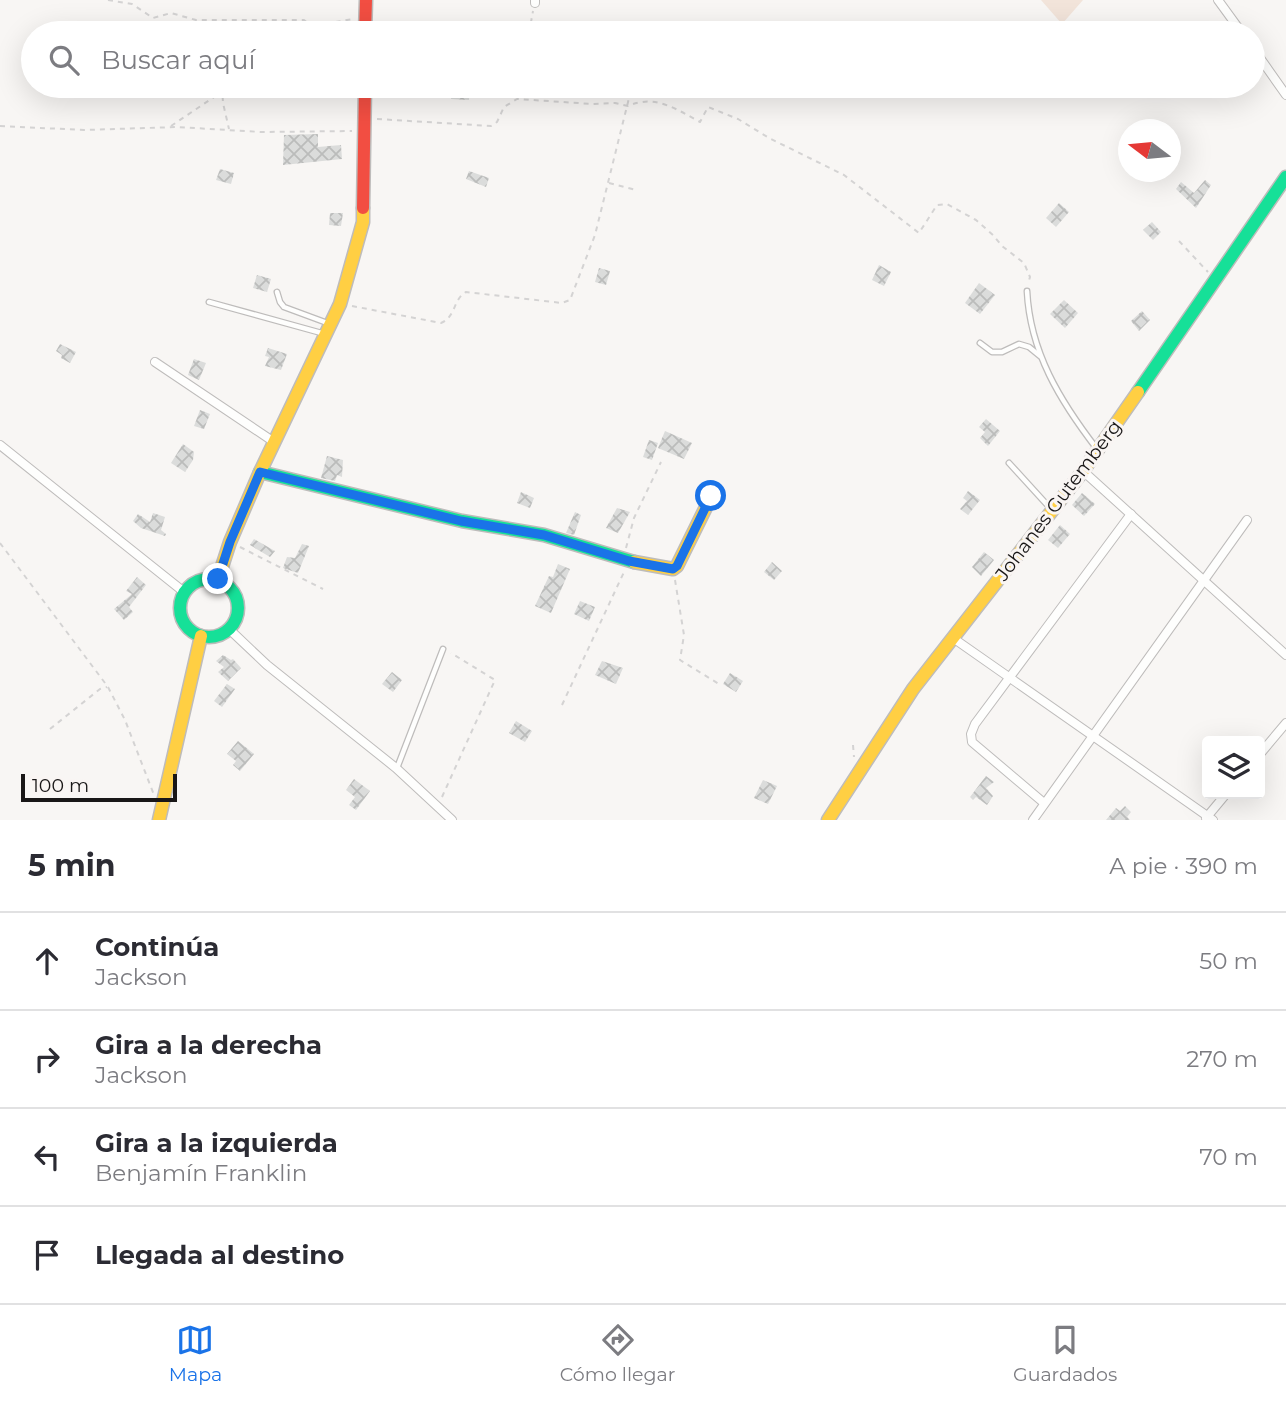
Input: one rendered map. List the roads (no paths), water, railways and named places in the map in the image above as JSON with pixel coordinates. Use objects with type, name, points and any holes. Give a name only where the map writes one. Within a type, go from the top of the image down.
[{"type":"street","points":[[365,21],[366,0]]},
{"type":"street","points":[[1219,0],[1234,21]]},
{"type":"street","points":[[1265,65],[1286,95]]},
{"type":"street","points":[[218,579],[230,542],[260,472],[340,304],[363,222],[365,98]]},
{"type":"street","name":"Johanes Gutemberg","points":[[828,820],[913,689],[1083,471],[1286,177]]},
{"type":"street","points":[[155,362],[274,442]]},
{"type":"street","points":[[0,445],[184,592]]},
{"type":"street","points":[[1083,471],[1286,655]]},
{"type":"street","points":[[260,472],[461,521],[544,535],[626,560],[673,569],[677,566],[711,496]]},
{"type":"street","points":[[1044,803],[972,742],[971,734],[975,724],[1130,514]]},
{"type":"street","points":[[1032,820],[1247,520]]},
{"type":"street","points":[[203,579],[218,579],[231,587],[238,601],[237,616],[229,629],[216,636],[201,636],[188,628],[180,614],[181,599],[189,586],[203,579]]},
{"type":"street","points":[[229,629],[267,665],[396,768],[452,820]]},
{"type":"street","points":[[160,816],[201,636]]},
{"type":"street","points":[[954,638],[1208,819],[1222,799]]},
{"type":"street","points":[[1265,748],[1286,723]]},
{"type":"lane","points":[[1027,291],[1028,314],[1048,375],[1074,419],[1097,450]]},
{"type":"lane","points":[[277,292],[284,307],[328,329]]},
{"type":"lane","points":[[209,302],[328,329]]},
{"type":"lane","points":[[980,343],[992,352],[1002,352],[1019,344],[1041,357]]},
{"type":"lane","points":[[1009,463],[1051,510]]},
{"type":"lane","points":[[396,768],[443,649]]}]
